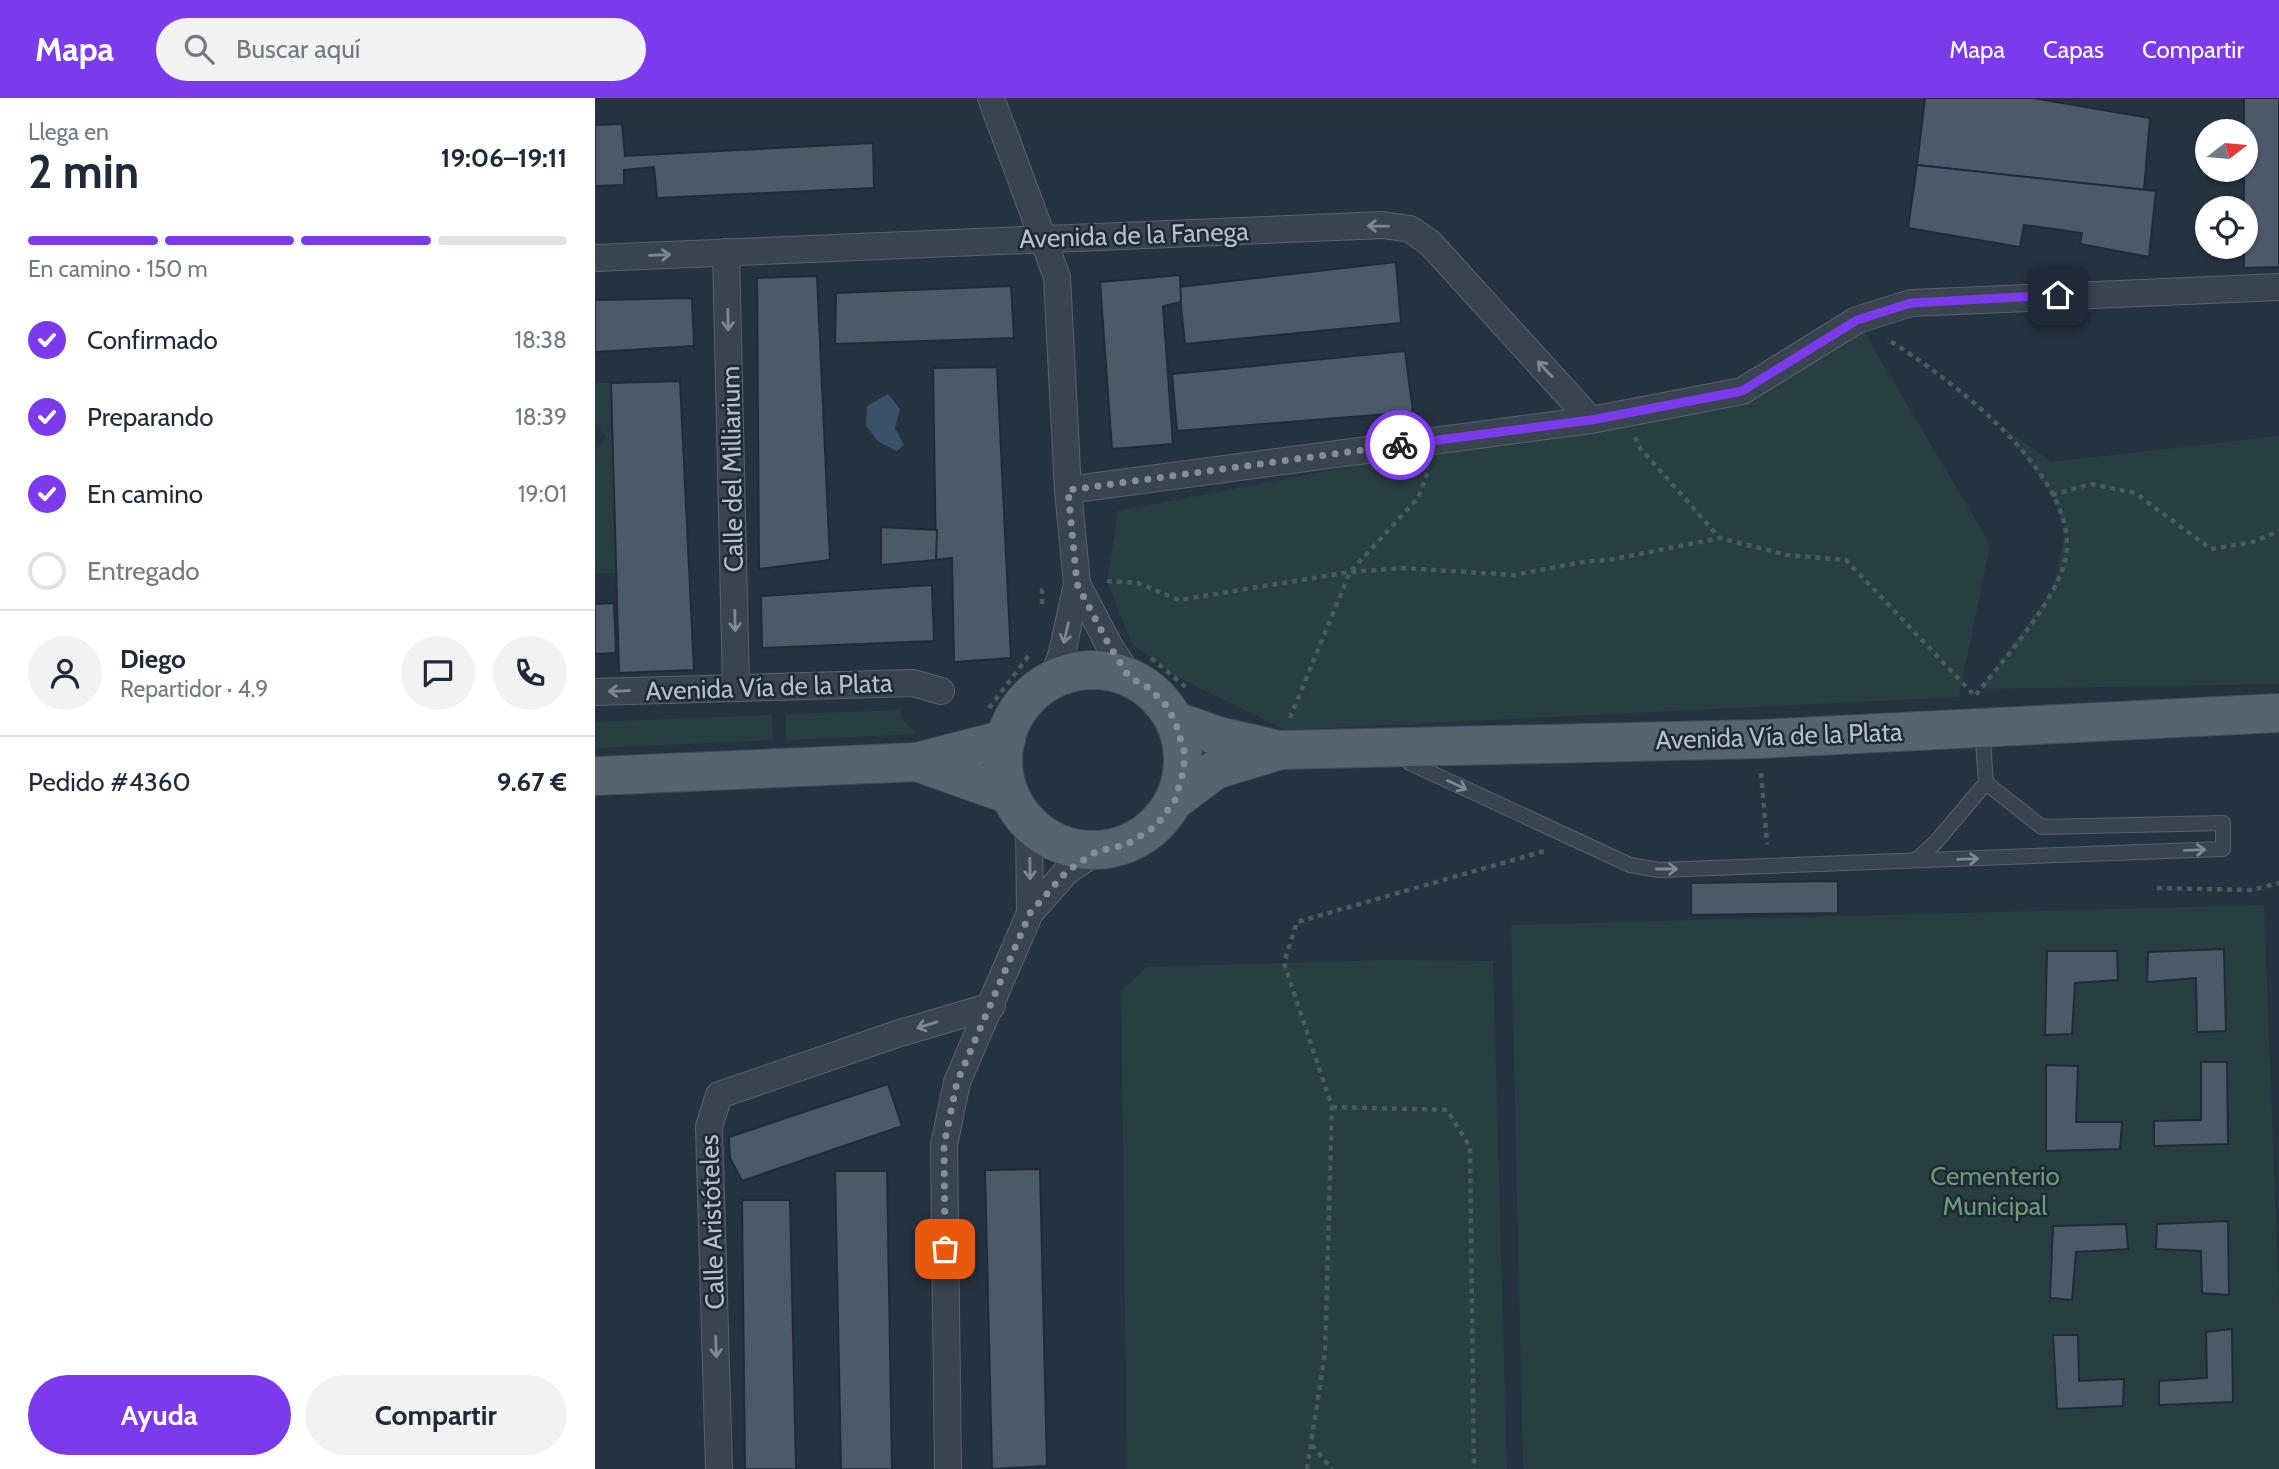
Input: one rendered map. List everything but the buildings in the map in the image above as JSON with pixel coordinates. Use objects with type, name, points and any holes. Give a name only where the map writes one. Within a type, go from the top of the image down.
[{"type":"main road","points":[[595,776],[917,762],[995,727],[1020,708],[1034,692],[1044,663],[1071,672],[1136,664],[1149,688],[1165,704],[1184,707],[1184,769],[1175,800],[1161,820],[1142,837],[1126,845],[1097,851],[1065,847],[1046,837],[1020,810],[917,762]]},
{"type":"main road","name":"Avenida Vía de la Plata","points":[[1184,707],[1218,736],[1279,750],[1759,739],[1978,704],[2279,713]]},
{"type":"main road","points":[[995,727],[1020,810]]},
{"type":"main road","name":"Avenida Vía de la Plata","points":[[1175,800],[1215,770],[1279,750]]},
{"type":"street","points":[[991,98],[1057,277],[1068,490],[1077,584],[1062,653],[1044,663]]},
{"type":"street","name":"Avenida de la Fanega","points":[[595,258],[1383,225],[1411,229],[1430,243],[1591,420]]},
{"type":"street","name":"Calle del Milliarium","points":[[726,252],[736,687]]},
{"type":"street","points":[[1068,490],[1591,420],[1742,391],[1857,320],[1911,303],[2279,287]]},
{"type":"street","points":[[1077,584],[1109,645],[1136,664]]},
{"type":"street","name":"Avenida Vía de la Plata","points":[[595,692],[913,683],[941,691]]},
{"type":"street","points":[[1020,810],[1030,913]]},
{"type":"street","points":[[948,1469],[944,1145],[957,1082],[1030,913],[1067,871],[1097,851]]},
{"type":"street","name":"Calle Aristóteles","points":[[719,1469],[709,1127],[719,1095],[900,1033],[992,1006]]},
{"type":"lane","points":[[1408,747],[1410,763],[1630,865],[1659,870],[2223,849],[2223,823],[2042,827],[1986,783],[1978,704]]},
{"type":"lane","points":[[1916,860],[1935,843],[1986,783]]},
{"type":"path","points":[[1042,610],[1042,590],[1077,584],[1107,581],[1138,583],[1179,600],[1350,572],[1403,568],[1514,575],[1720,538],[1787,555],[1846,560],[1978,704],[2052,594],[2064,563],[2066,530],[2037,467],[2002,426],[1898,346],[1857,320]]},
{"type":"path","points":[[1625,414],[1640,448],[1720,538]]},
{"type":"path","points":[[1279,750],[1350,572],[1418,498],[1431,461],[1424,442]]},
{"type":"path","points":[[2052,495],[2091,484],[2134,493],[2211,549],[2253,541],[2279,531]]},
{"type":"path","points":[[1107,581],[1112,593]]},
{"type":"path","points":[[995,727],[1044,663]]},
{"type":"path","points":[[1136,664],[1175,676],[1184,707]]},
{"type":"path","points":[[1759,739],[1768,866]]},
{"type":"path","points":[[1307,1469],[1325,1353],[1332,1107],[1284,963],[1297,922],[1579,841]]},
{"type":"path","points":[[2157,888],[2252,890],[2279,883]]},
{"type":"path","points":[[1332,1107],[1447,1110],[1470,1147],[1474,1469]]},
{"type":"path","points":[[1311,1445],[1332,1469]]},
{"type":"green space","points":[[1857,320],[1990,544],[1959,697],[1285,730],[1175,676],[1132,644],[1107,581],[1118,511],[1693,401]]},
{"type":"green space","points":[[595,383],[611,383],[617,573],[595,573],[595,451],[606,437],[595,420]]},
{"type":"green space","points":[[2002,426],[2051,462],[2279,436],[2279,684],[1980,689],[2053,589],[2066,530],[2052,495]]},
{"type":"green space","points":[[901,710],[901,717],[917,734],[786,740],[786,714]]},
{"type":"green space","points":[[772,715],[773,740],[595,748],[595,722]]},
{"type":"green space","name":"Cementerio Municipal","points":[[2264,905],[2279,1306],[2279,1469],[1523,1469],[1511,925]]},
{"type":"green space","points":[[1386,960],[1493,961],[1507,1469],[1127,1469],[1121,991],[1147,967]]},
{"type":"water","points":[[888,394],[900,409],[895,428],[904,445],[897,451],[879,442],[866,426],[867,406]]},
{"type":"way so far","points":[[945,1249],[944,1145],[957,1082],[1030,913],[1067,871],[1097,851],[1126,845],[1156,826],[1175,800],[1184,769],[1184,751],[1175,721],[1165,704],[1149,688],[1129,677],[1077,584],[1068,490],[1400,445]]},
{"type":"route","points":[[1400,445],[1591,420],[1742,391],[1857,320],[1911,303],[2058,295]]}]
